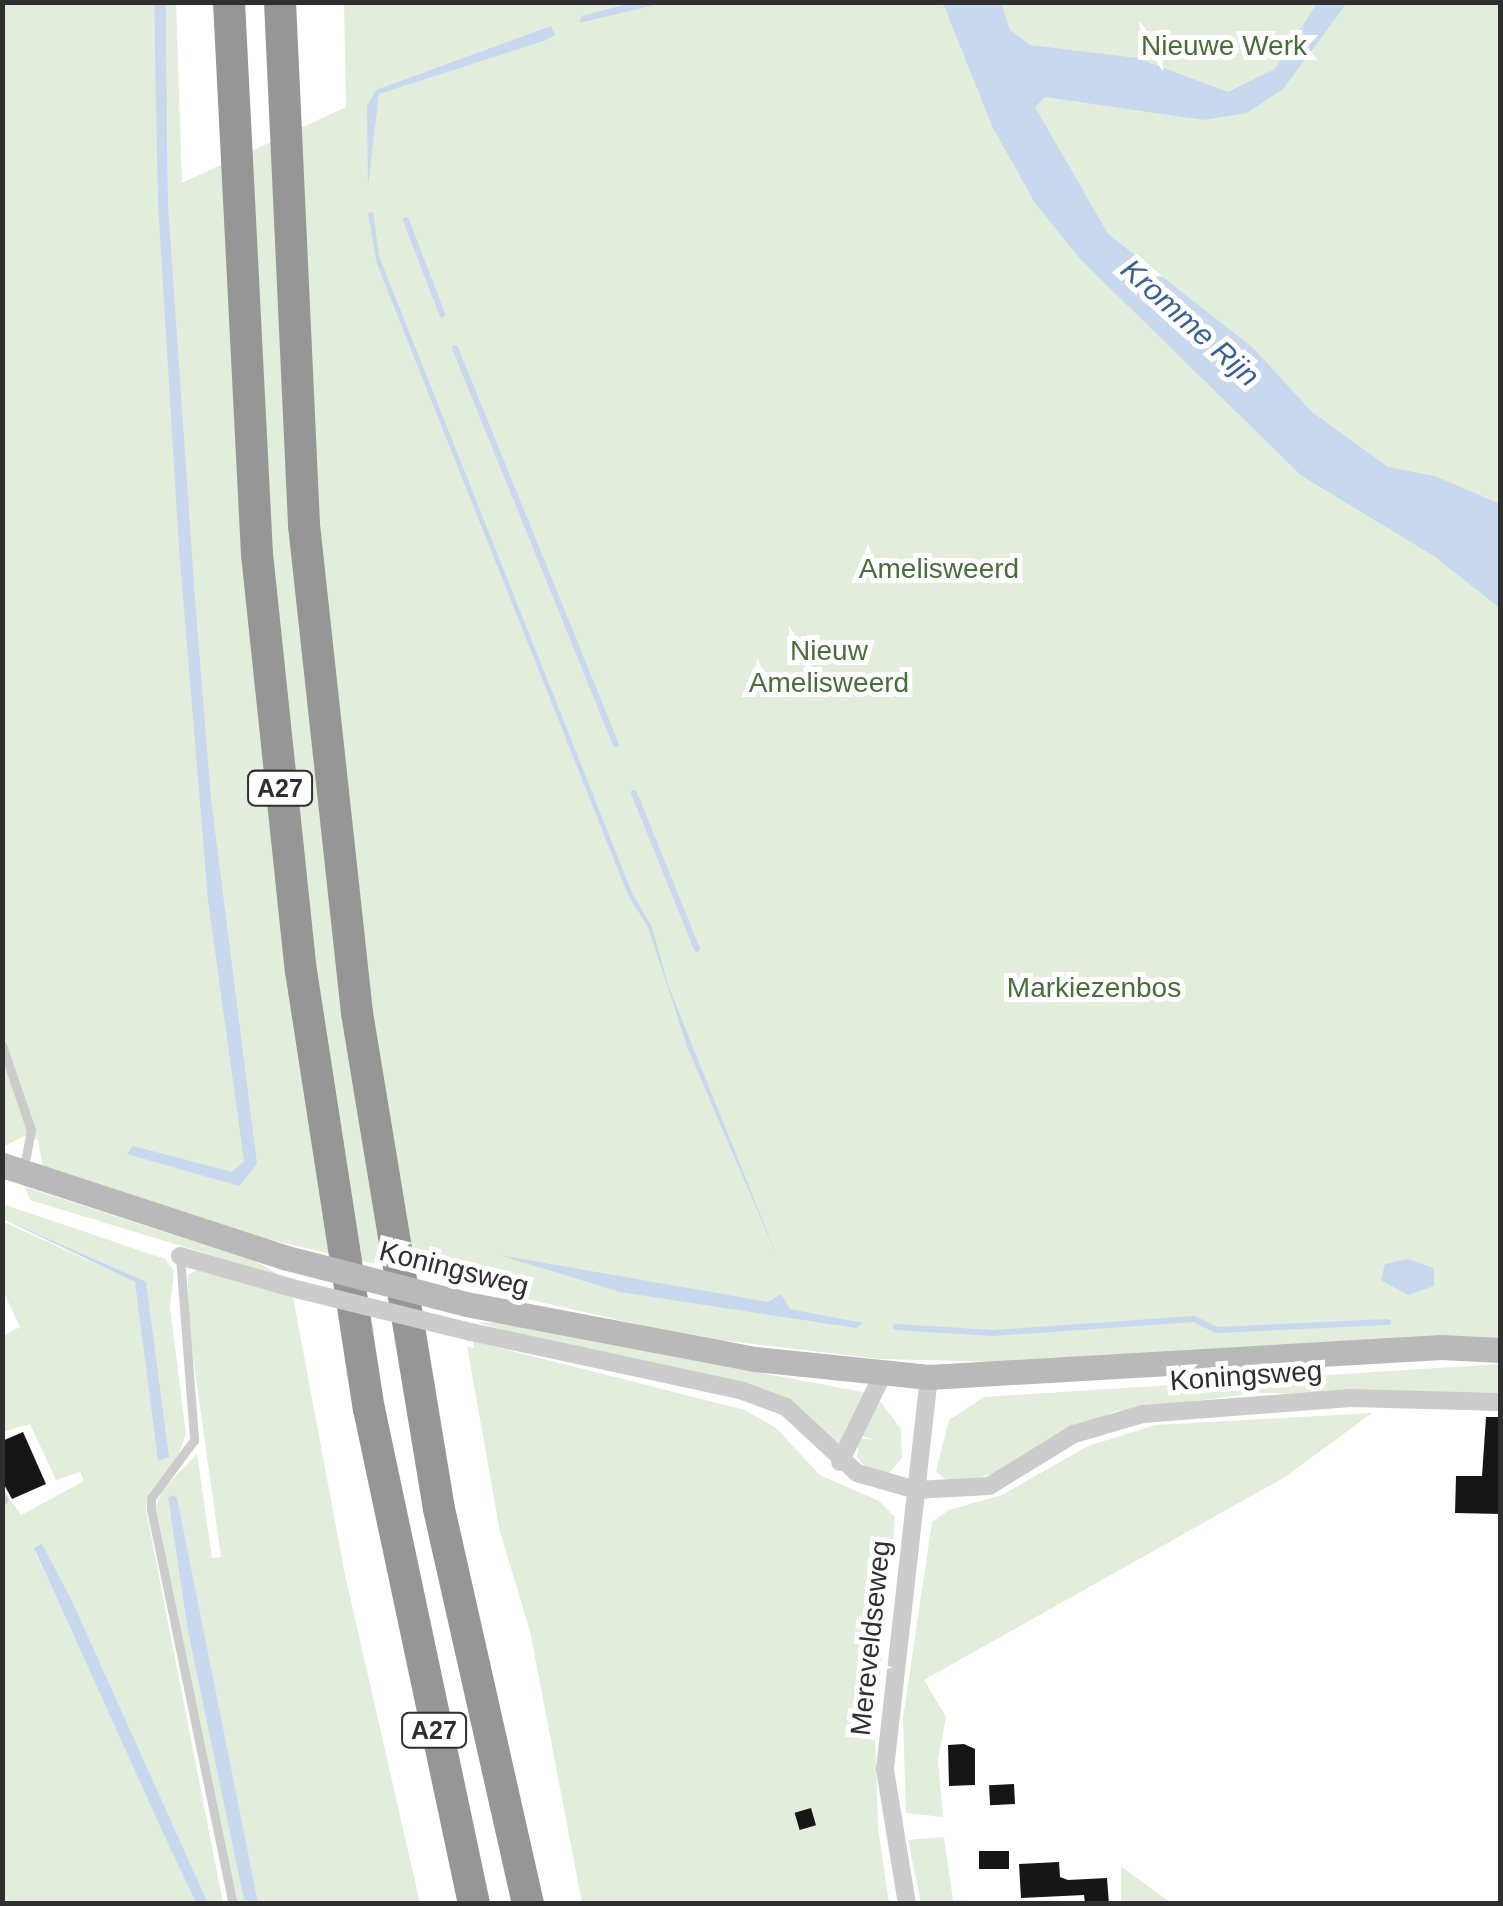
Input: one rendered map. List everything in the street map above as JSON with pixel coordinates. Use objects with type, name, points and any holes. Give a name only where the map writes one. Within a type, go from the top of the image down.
[{"type":"highway","name":"A27","points":[[230,2],[257,554],[301,971],[369,1409],[474,1904]]},
{"type":"highway","name":"A27","points":[[280,2],[304,525],[360,1032],[439,1509],[528,1904]]},
{"type":"main road","name":"Koningsweg","points":[[13,1168],[287,1258],[466,1304],[627,1339],[882,1374],[929,1377],[1440,1347],[1500,1350]]},
{"type":"street","name":"Koningsweg","points":[[180,1256],[471,1332],[743,1391],[786,1407],[840,1462],[916,1490],[989,1486],[1074,1434],[1128,1417],[1350,1398],[1500,1402]]},
{"type":"street","points":[[840,1462],[882,1374]]},
{"type":"street","name":"Mereveldseweg","points":[[907,1904],[885,1769],[929,1377]]},
{"type":"lane","name":"Koningsweg","points":[[2,1046],[32,1130],[13,1168]]},
{"type":"lane","points":[[180,1256],[194,1440],[151,1498],[151,1509],[233,1904]]},
{"type":"green space","name":"Amelisweerd","points":[[3,3],[154,3],[159,194],[168,189],[166,3],[176,3],[182,183],[346,107],[344,3],[1500,3],[1500,1345],[1008,1362],[880,1359],[693,1337],[241,1233],[43,1168],[38,1140],[24,1136],[3,1147]]},
{"type":"green space","points":[[25,1187],[255,1261],[283,1277],[30,1200]]},
{"type":"green space","points":[[3,1204],[165,1259],[174,1271],[170,1307],[186,1434],[179,1454],[147,1496],[146,1510],[223,1903],[208,1903],[73,1603],[34,1549],[196,1903],[3,1903],[3,1504],[11,1500],[21,1515],[84,1481],[80,1472],[56,1480],[30,1424],[3,1432],[3,1336],[20,1327],[3,1291],[2,1221],[138,1283],[158,1461],[146,1283],[3,1219]]},
{"type":"green space","points":[[199,1269],[293,1297],[345,1575],[420,1903],[258,1903],[173,1496],[168,1499],[188,1632],[245,1903],[234,1903],[156,1507],[162,1490],[197,1454],[212,1558],[221,1557],[188,1321],[188,1275]]},
{"type":"green space","points":[[476,1322],[868,1393],[840,1443],[832,1445],[801,1415]]},
{"type":"green space","points":[[473,1341],[745,1410],[776,1428],[820,1475],[879,1501],[895,1517],[875,1729],[878,1828],[889,1903],[582,1903],[530,1631],[500,1532],[467,1346],[474,1348]]},
{"type":"green space","points":[[1500,1364],[1500,1397],[1258,1393],[1115,1411],[995,1473],[970,1480],[944,1479],[936,1471],[949,1420],[984,1397]]},
{"type":"green space","points":[[879,1400],[901,1429],[902,1458],[889,1473],[866,1468],[857,1457],[859,1438],[876,1440],[860,1436]]},
{"type":"green space","points":[[1372,1413],[1285,1477],[924,1680],[946,1717],[938,1760],[943,1817],[906,1813],[903,1718],[932,1522],[949,1510],[1002,1495],[1088,1446],[1155,1425]]},
{"type":"green space","points":[[944,1837],[953,1900],[1016,1903],[921,1903],[908,1840]]},
{"type":"green space","points":[[1121,1866],[1134,1876],[1171,1903],[1121,1903]]},
{"type":"water","points":[[154,3],[166,3],[168,205],[195,599],[211,799],[257,1164],[239,1186],[127,1154],[133,1146],[232,1172],[244,1161],[208,900],[179,548],[158,203]]},
{"type":"water","points":[[631,3],[663,3],[579,23],[582,16]]},
{"type":"water","name":"Kromme Rijn","points":[[943,3],[1001,3],[1010,30],[1030,45],[1137,58],[1228,92],[1275,69],[1317,3],[1347,3],[1283,89],[1247,113],[1204,120],[1045,97],[1035,107],[1108,234],[1253,348],[1312,412],[1388,467],[1435,476],[1500,504],[1500,608],[1434,556],[1302,476],[1081,260],[1035,203],[993,128]]},
{"type":"water","points":[[551,26],[555,35],[546,40],[379,94],[368,186],[367,106],[376,90]]},
{"type":"water","points":[[373,212],[379,256],[633,895],[652,927],[668,985],[779,1261],[688,1049],[648,927],[628,895],[377,264],[368,213]]},
{"type":"water","points":[[3,1219],[146,1282],[169,1457],[158,1461],[135,1282]]},
{"type":"water","points":[[499,1255],[768,1302],[781,1294],[790,1309],[863,1323],[856,1328],[620,1292]]},
{"type":"water","points":[[1408,1259],[1434,1268],[1434,1286],[1408,1295],[1381,1280],[1385,1264]]},
{"type":"water","points":[[168,1498],[177,1498],[258,1903],[244,1900],[188,1632]]},
{"type":"water","points":[[42,1544],[73,1603],[208,1903],[196,1903],[160,1826],[34,1548]]},
{"type":"building","points":[[1486,1417],[1500,1417],[1500,1514],[1455,1513],[1456,1476],[1482,1476]]},
{"type":"building","points":[[23,1432],[46,1484],[12,1499],[2,1481],[2,1441]]},
{"type":"building","points":[[964,1744],[975,1749],[975,1785],[949,1786],[948,1745]]},
{"type":"building","points":[[1014,1784],[1015,1804],[990,1805],[989,1785]]},
{"type":"building","points":[[811,1808],[816,1825],[800,1830],[795,1813]]},
{"type":"building","points":[[979,1851],[1009,1851],[1009,1869],[979,1869]]},
{"type":"building","points":[[1059,1862],[1060,1877],[1068,1880],[1107,1878],[1109,1904],[1085,1904],[1084,1895],[1021,1898],[1019,1864]]},
{"type":"waterway","points":[[406,220],[442,314]]},
{"type":"waterway","points":[[455,348],[616,745]]},
{"type":"waterway","points":[[634,793],[697,949]]},
{"type":"waterway","points":[[896,1327],[993,1333],[1194,1319],[1217,1330],[1388,1322]]},
{"type":"park label","name":"Nieuwe Werk","points":[[1224,46]]},
{"type":"park label","name":"Nieuw Amelisweerd","points":[[829,667]]},
{"type":"park label","name":"Markiezenbos","points":[[1094,988]]}]
